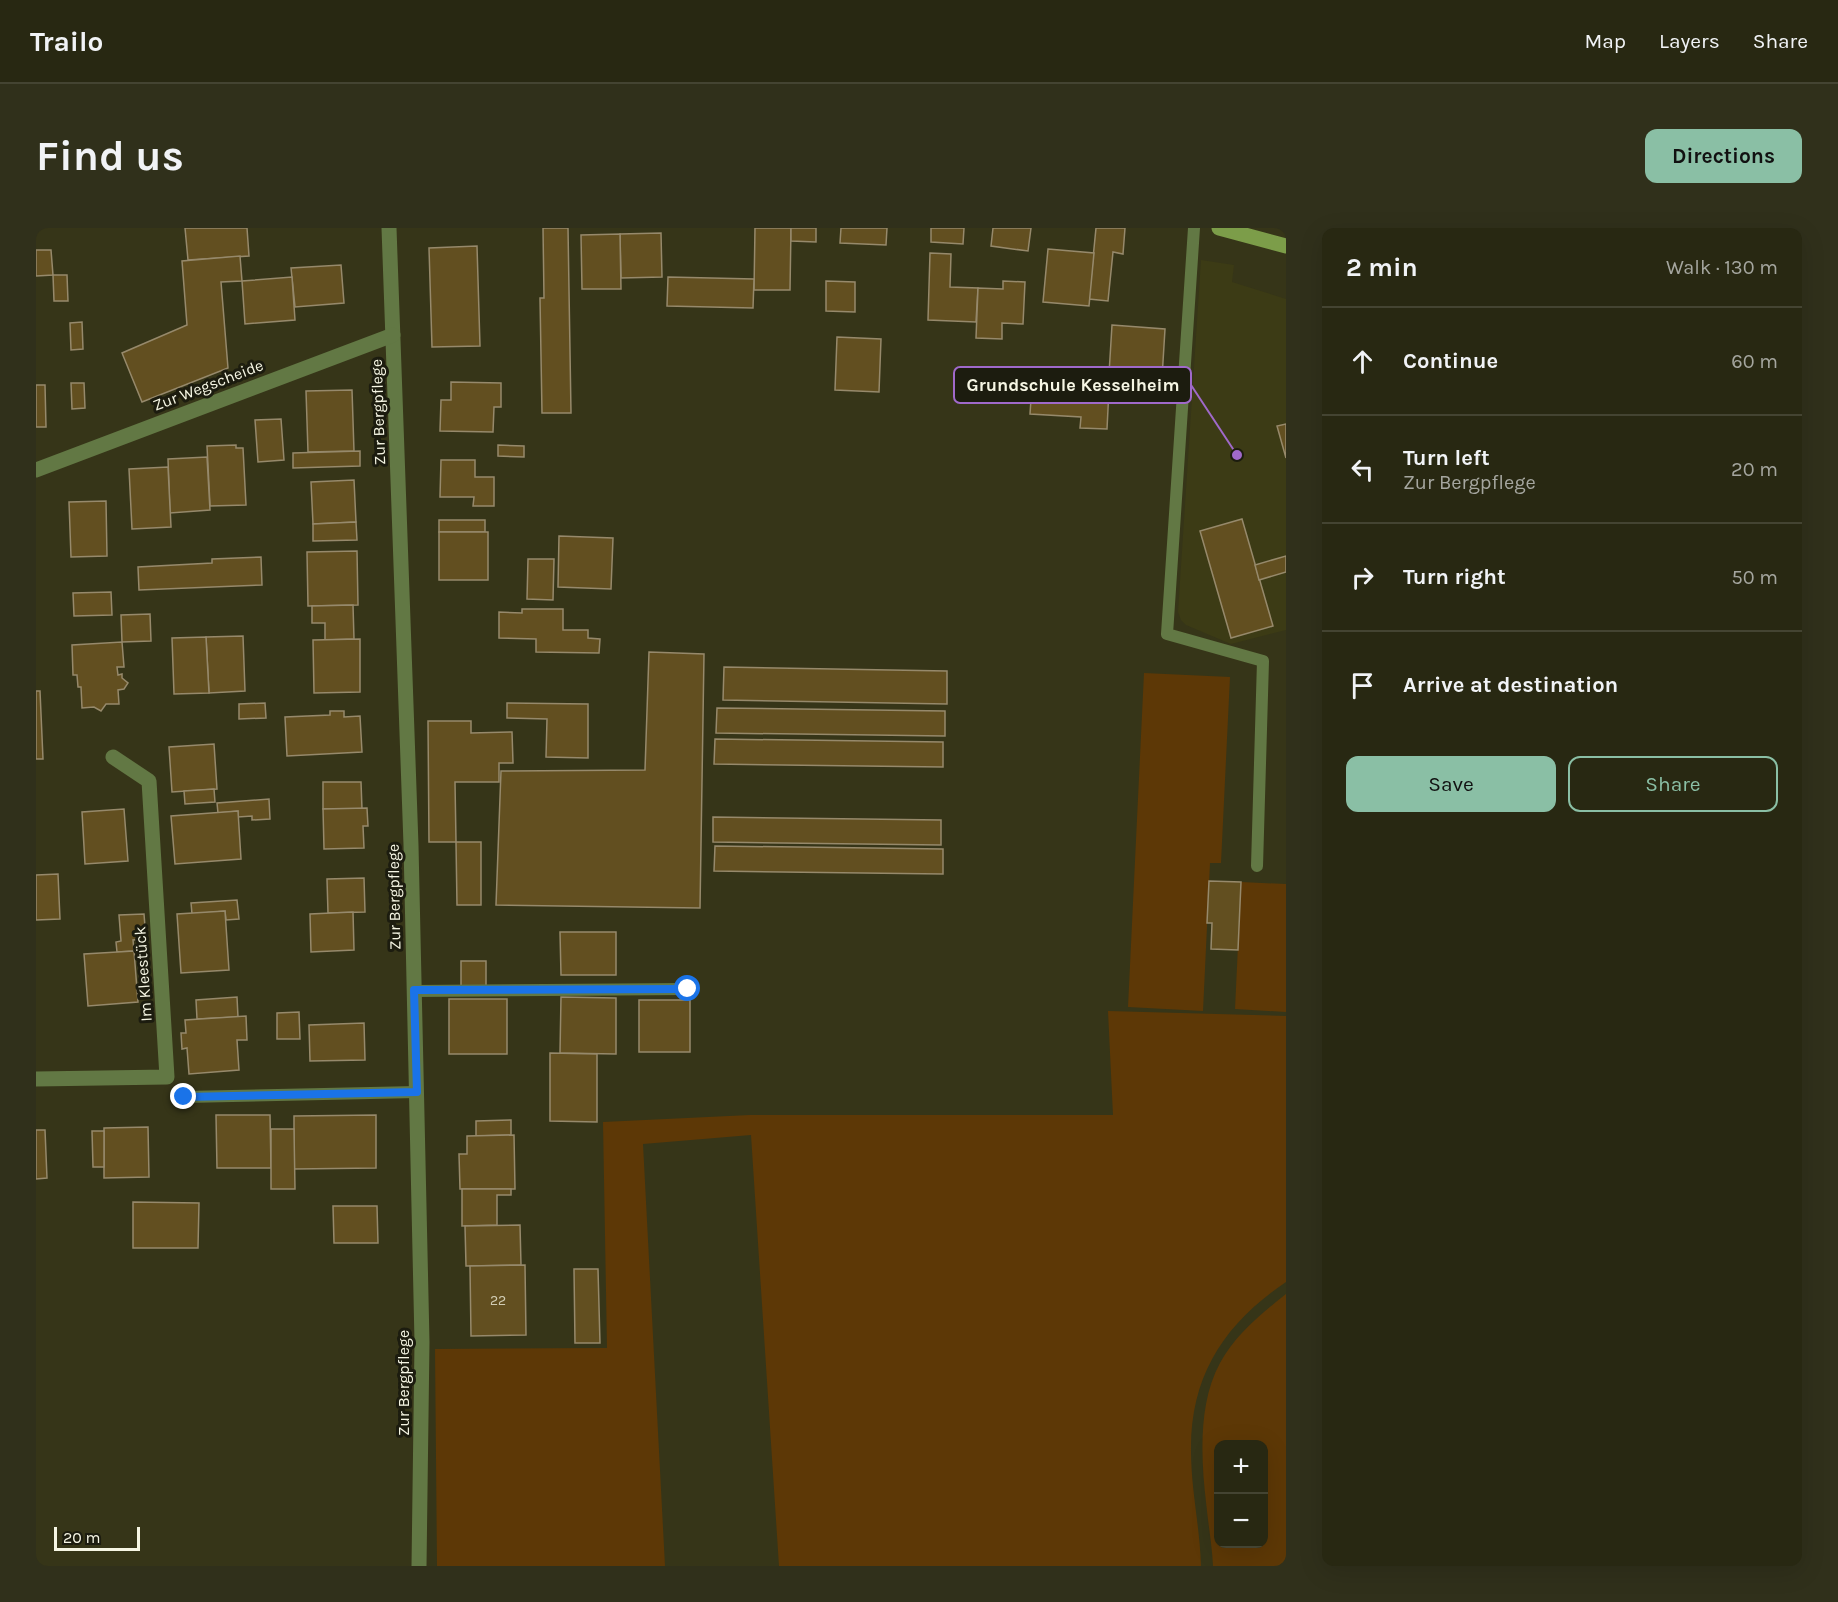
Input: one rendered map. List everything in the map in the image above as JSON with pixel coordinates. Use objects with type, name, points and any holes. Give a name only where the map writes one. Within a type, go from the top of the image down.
[{"type":"street","name":"Zur Bergpflege","points":[[389,228],[411,822],[422,1342],[419,1566]]},
{"type":"street","points":[[1219,228],[1286,246]]},
{"type":"street","name":"Zur Wegscheide","points":[[36,470],[393,335]]},
{"type":"street","name":"Im Kleestück","points":[[36,1079],[167,1077],[149,781],[113,757]]},
{"type":"lane","points":[[1194,228],[1167,634],[1263,661],[1257,866]]},
{"type":"lane","points":[[414,990],[688,989]]},
{"type":"lane","points":[[184,1097],[417,1092]]},
{"type":"shaded area","points":[[1201,260],[1234,265],[1232,282],[1286,299],[1286,630],[1231,644],[1186,625],[1178,612]]},
{"type":"shaded area","points":[[1144,673],[1230,677],[1221,863],[1210,863],[1203,1011],[1128,1007]]},
{"type":"shaded area","points":[[1241,882],[1286,884],[1286,1012],[1235,1009]]},
{"type":"shaded area","points":[[1108,1011],[1286,1016],[1286,1282],[1245,1315],[1229,1333],[1215,1353],[1197,1398],[1192,1424],[1191,1451],[1201,1566],[779,1566],[751,1135],[643,1144],[665,1566],[437,1566],[435,1349],[607,1348],[603,1122],[750,1115],[1113,1115]]},
{"type":"shaded area","points":[[1286,1294],[1286,1566],[1213,1566],[1202,1450],[1205,1413],[1213,1379],[1220,1363],[1233,1343]]},
{"type":"building","points":[[185,228],[247,228],[249,256],[188,260]]},
{"type":"building","points":[[543,228],[568,228],[571,413],[542,413],[540,298],[544,298]]},
{"type":"building","points":[[755,228],[791,228],[790,290],[754,290]]},
{"type":"building","points":[[791,228],[816,228],[816,242],[791,241]]},
{"type":"building","points":[[841,228],[887,228],[886,245],[840,243]]},
{"type":"building","points":[[931,228],[964,228],[963,244],[931,242]]},
{"type":"building","points":[[993,228],[1031,228],[1028,251],[991,246]]},
{"type":"building","points":[[1096,228],[1125,228],[1123,254],[1113,252],[1108,301],[1089,299]]},
{"type":"building","points":[[661,233],[662,277],[621,278],[620,234]]},
{"type":"building","points":[[620,234],[621,289],[582,289],[581,235]]},
{"type":"building","points":[[477,246],[480,346],[432,347],[429,248]]},
{"type":"building","points":[[1048,249],[1094,253],[1089,306],[1043,302]]},
{"type":"building","points":[[36,250],[51,250],[53,275],[36,276]]},
{"type":"building","points":[[930,253],[951,254],[950,287],[978,288],[976,322],[928,320]]},
{"type":"building","points":[[240,256],[242,281],[221,282],[228,368],[142,402],[122,353],[187,325],[182,261]]},
{"type":"building","points":[[341,265],[344,303],[295,307],[291,268]]},
{"type":"building","points":[[53,275],[67,275],[68,301],[54,301]]},
{"type":"building","points":[[292,277],[295,320],[245,324],[242,281]]},
{"type":"building","points":[[668,277],[754,279],[753,308],[667,306]]},
{"type":"building","points":[[826,281],[855,282],[855,312],[826,311]]},
{"type":"building","points":[[1003,281],[1025,282],[1023,324],[1002,323],[1002,339],[976,338],[978,288],[1003,289]]},
{"type":"building","points":[[82,322],[83,349],[71,350],[70,323]]},
{"type":"building","points":[[1112,325],[1165,329],[1162,378],[1109,374]]},
{"type":"building","points":[[837,337],[881,339],[879,392],[835,390]]},
{"type":"building","points":[[451,382],[501,383],[501,407],[494,407],[493,432],[440,431],[441,400],[451,400]]},
{"type":"building","points":[[71,383],[84,383],[85,408],[72,409]]},
{"type":"building","points":[[1032,384],[1109,389],[1107,429],[1080,428],[1081,417],[1030,414]]},
{"type":"building","points":[[36,385],[45,385],[46,427],[36,427]]},
{"type":"building","points":[[352,390],[354,451],[308,452],[306,391]]},
{"type":"building","points":[[281,419],[284,460],[258,462],[255,420]]},
{"type":"building","points":[[1286,424],[1286,458],[1277,426]]},
{"type":"building","points":[[236,445],[236,448],[243,448],[246,505],[210,506],[207,446]]},
{"type":"building","points":[[498,445],[524,446],[524,457],[498,456]]},
{"type":"building","points":[[360,451],[360,466],[293,468],[293,453]]},
{"type":"building","points":[[207,457],[210,510],[170,513],[168,459]]},
{"type":"building","points":[[441,460],[475,460],[475,477],[494,477],[494,506],[473,506],[474,497],[440,497]]},
{"type":"building","points":[[168,467],[171,527],[132,529],[129,469]]},
{"type":"building","points":[[354,480],[356,522],[313,524],[311,482]]},
{"type":"building","points":[[106,501],[107,556],[71,557],[69,502]]},
{"type":"building","points":[[1242,519],[1273,626],[1231,638],[1200,531]]},
{"type":"building","points":[[439,520],[485,520],[485,532],[439,532]]},
{"type":"building","points":[[356,522],[357,540],[313,541],[313,524]]},
{"type":"building","points":[[439,532],[488,532],[488,580],[439,580]]},
{"type":"building","points":[[559,536],[613,538],[611,589],[558,587]]},
{"type":"building","points":[[357,551],[358,605],[308,606],[307,552]]},
{"type":"building","points":[[1286,556],[1286,572],[1259,580],[1255,565]]},
{"type":"building","points":[[261,557],[262,585],[139,590],[138,567],[212,563],[212,559]]},
{"type":"building","points":[[528,559],[554,559],[553,600],[527,599]]},
{"type":"building","points":[[111,592],[112,615],[74,616],[73,593]]},
{"type":"building","points":[[353,605],[354,639],[325,640],[325,623],[312,623],[312,606]]},
{"type":"building","points":[[522,609],[563,609],[563,630],[588,630],[588,638],[600,639],[599,653],[536,652],[536,639],[499,638],[499,612],[522,613]]},
{"type":"building","points":[[150,614],[151,641],[122,642],[121,615]]},
{"type":"building","points":[[243,636],[245,691],[209,693],[206,637]]},
{"type":"building","points":[[206,637],[209,693],[174,694],[172,638]]},
{"type":"building","points":[[360,639],[360,692],[314,693],[313,640]]},
{"type":"building","points":[[122,642],[124,667],[117,667],[118,675],[122,674],[122,678],[128,683],[124,689],[118,690],[119,704],[106,704],[101,711],[94,707],[82,708],[81,687],[78,687],[77,675],[73,675],[72,645]]},
{"type":"building","points":[[649,652],[704,654],[700,908],[496,905],[501,771],[645,770]]},
{"type":"building","points":[[724,667],[947,671],[947,704],[723,700]]},
{"type":"building","points":[[36,691],[40,691],[43,759],[36,759]]},
{"type":"building","points":[[265,703],[266,718],[239,719],[239,704]]},
{"type":"building","points":[[507,703],[588,704],[588,758],[546,757],[547,719],[507,718]]},
{"type":"building","points":[[717,708],[945,711],[945,736],[716,733]]},
{"type":"building","points":[[330,711],[344,711],[344,717],[360,716],[362,752],[287,756],[285,717],[330,715]]},
{"type":"building","points":[[428,721],[471,721],[471,733],[512,732],[513,763],[499,763],[499,782],[455,782],[456,842],[429,842]]},
{"type":"building","points":[[715,739],[943,742],[943,767],[714,764]]},
{"type":"building","points":[[214,744],[217,789],[172,792],[169,747]]},
{"type":"building","points":[[323,782],[361,782],[362,809],[323,809]]},
{"type":"building","points":[[214,789],[215,802],[185,804],[184,791]]},
{"type":"building","points":[[269,799],[270,819],[252,820],[252,816],[238,817],[238,811],[218,813],[217,803]]},
{"type":"building","points":[[367,808],[368,826],[363,826],[364,848],[324,849],[323,809]]},
{"type":"building","points":[[124,809],[128,861],[85,864],[82,812]]},
{"type":"building","points":[[238,811],[241,859],[175,864],[171,816]]},
{"type":"building","points":[[713,817],[941,820],[941,845],[713,842]]},
{"type":"building","points":[[456,842],[481,842],[481,905],[457,905]]},
{"type":"building","points":[[715,846],[943,849],[943,874],[714,871]]},
{"type":"building","points":[[58,874],[60,919],[36,920],[36,875]]},
{"type":"building","points":[[364,878],[365,912],[328,913],[327,879]]},
{"type":"building","points":[[1209,881],[1241,882],[1238,950],[1211,949],[1212,923],[1207,923]]},
{"type":"building","points":[[237,900],[239,919],[226,920],[225,911],[192,914],[191,903]]},
{"type":"building","points":[[225,911],[229,970],[181,973],[177,914]]},
{"type":"building","points":[[353,912],[354,950],[311,952],[310,914]]},
{"type":"building","points":[[144,914],[146,939],[133,940],[134,951],[117,952],[116,942],[121,941],[119,915]]},
{"type":"building","points":[[560,932],[616,932],[616,975],[561,975]]},
{"type":"building","points":[[134,951],[138,1002],[88,1006],[84,954]]},
{"type":"building","points":[[461,961],[486,961],[486,986],[461,986]]},
{"type":"building","points":[[237,997],[238,1017],[197,1019],[196,1000]]},
{"type":"building","points":[[561,997],[616,998],[616,1054],[560,1053]]},
{"type":"building","points":[[449,999],[507,999],[507,1054],[449,1054]]},
{"type":"building","points":[[639,1000],[690,1000],[690,1052],[639,1052]]},
{"type":"building","points":[[299,1012],[300,1039],[277,1039],[277,1013]]},
{"type":"building","points":[[246,1016],[247,1040],[237,1040],[239,1070],[189,1074],[187,1048],[182,1049],[181,1033],[186,1033],[185,1020]]},
{"type":"building","points":[[364,1023],[365,1060],[310,1061],[309,1025]]},
{"type":"building","points":[[550,1053],[597,1054],[597,1122],[550,1121]]},
{"type":"building","points":[[216,1115],[270,1115],[271,1168],[217,1168]]},
{"type":"building","points":[[376,1115],[376,1168],[294,1169],[294,1116]]},
{"type":"building","points":[[511,1120],[511,1135],[476,1136],[476,1121]]},
{"type":"building","points":[[148,1127],[149,1177],[104,1178],[104,1128]]},
{"type":"building","points":[[271,1129],[294,1129],[295,1189],[271,1189]]},
{"type":"building","points":[[36,1130],[45,1130],[47,1178],[36,1179]]},
{"type":"building","points":[[92,1131],[104,1131],[104,1167],[93,1167]]},
{"type":"building","points":[[514,1135],[515,1189],[460,1189],[459,1154],[467,1154],[467,1136]]},
{"type":"building","points":[[462,1189],[511,1189],[511,1195],[497,1195],[497,1225],[462,1226]]},
{"type":"building","points":[[133,1202],[199,1203],[198,1248],[133,1248]]},
{"type":"building","points":[[333,1206],[377,1206],[378,1243],[334,1243]]},
{"type":"building","points":[[520,1225],[521,1265],[466,1266],[465,1226]]},
{"type":"building","points":[[525,1265],[526,1335],[471,1336],[470,1266]]},
{"type":"building","points":[[574,1269],[598,1269],[600,1343],[575,1343]]},
{"type":"place","name":"Grundschule Kesselheim","points":[[1237,455]]},
{"type":"route","points":[[184,1097],[417,1092],[414,990],[688,989]]}]
